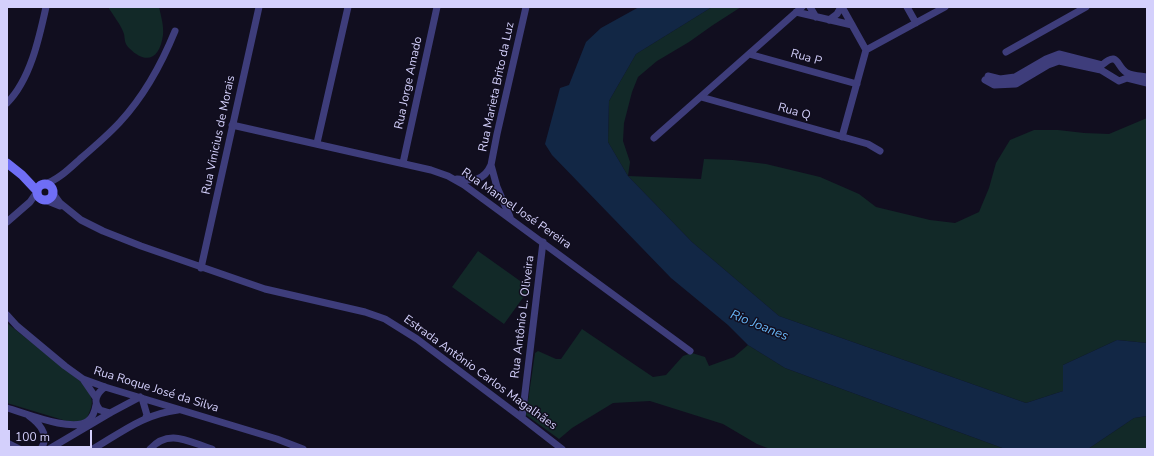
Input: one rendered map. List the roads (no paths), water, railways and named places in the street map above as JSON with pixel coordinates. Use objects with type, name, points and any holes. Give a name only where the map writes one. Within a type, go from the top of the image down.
[{"type":"street","points":[[7,103],[20,86],[28,70],[46,7]]},
{"type":"street","name":"Rua Vinicius de Morais","points":[[201,268],[258,7]]},
{"type":"street","points":[[317,144],[348,7]]},
{"type":"street","name":"Rua Jorge Amado","points":[[403,163],[437,7]]},
{"type":"street","name":"Rua Marieta Brito da Luz","points":[[510,218],[491,165],[526,7]]},
{"type":"street","points":[[810,7],[816,17]]},
{"type":"street","points":[[829,20],[837,14],[841,7],[866,50]]},
{"type":"street","points":[[907,7],[916,23]]},
{"type":"street","points":[[842,136],[866,50],[945,7]]},
{"type":"street","points":[[1006,52],[1086,7]]},
{"type":"street","points":[[654,138],[799,10],[816,17],[852,25]]},
{"type":"street","points":[[7,221],[25,208],[40,188],[62,174],[107,135],[129,112],[137,102],[158,67],[175,31]]},
{"type":"street","name":"Rua P","points":[[749,54],[856,84]]},
{"type":"street","points":[[1102,67],[1108,60],[1117,60],[1127,75],[1147,83]]},
{"type":"street","points":[[987,78],[994,85],[1016,84],[1048,65],[1059,61],[1102,67],[1119,80],[1127,75],[1147,77]]},
{"type":"street","name":"Rua Q","points":[[701,97],[842,136],[868,144],[880,151]]},
{"type":"street","name":"Rua Manoel José Pereira","points":[[232,125],[403,163],[439,172],[455,179],[690,351]]},
{"type":"street","points":[[7,163],[40,188],[49,186],[52,192]]},
{"type":"street","points":[[455,179],[479,179],[486,174],[491,165]]},
{"type":"street","points":[[25,208],[49,198],[54,186],[62,174]]},
{"type":"street","points":[[40,188],[38,196],[45,200]]},
{"type":"street","name":"Estrada Antônio Carlos Magalhães","points":[[52,192],[57,200],[66,209],[81,220],[103,231],[201,268],[265,289],[365,312],[385,320],[412,335],[562,449]]},
{"type":"street","name":"Estrada Antônio Carlos Magalhães","points":[[45,200],[66,209]]},
{"type":"street","name":"Rua Antônio L. Oliveira","points":[[524,419],[543,242]]},
{"type":"street","name":"Rua Roque José da Silva","points":[[7,315],[17,326]]},
{"type":"street","name":"Rua Roque José da Silva","points":[[7,318],[64,366],[83,379],[277,439],[303,449]]},
{"type":"street","points":[[83,379],[103,412],[110,413]]},
{"type":"street","points":[[7,408],[73,426],[88,421],[95,412],[98,392],[105,387]]},
{"type":"street","points":[[119,391],[121,399],[120,408]]},
{"type":"street","points":[[49,449],[110,413],[141,398],[146,417]]},
{"type":"street","points":[[146,417],[160,403]]},
{"type":"street","points":[[155,414],[160,403]]},
{"type":"street","points":[[93,449],[146,417],[155,414],[182,410]]},
{"type":"street","points":[[24,413],[40,424],[50,444],[56,445]]},
{"type":"street","points":[[41,449],[48,425],[58,423],[63,426],[66,435],[64,440]]},
{"type":"street","points":[[150,449],[160,440],[171,437],[179,438],[212,449]]},
{"type":"street","points":[[7,443],[19,449]]},
{"type":"water","name":"Rio Joanes","points":[[639,7],[712,7],[636,54],[609,101],[608,142],[628,176],[692,242],[779,316],[1026,403],[1063,391],[1063,365],[1117,340],[1147,343],[1147,416],[1134,418],[1088,449],[1005,449],[785,368],[748,345],[728,325],[671,278],[552,155],[545,144],[560,88],[569,85],[586,42],[601,28]]}]
